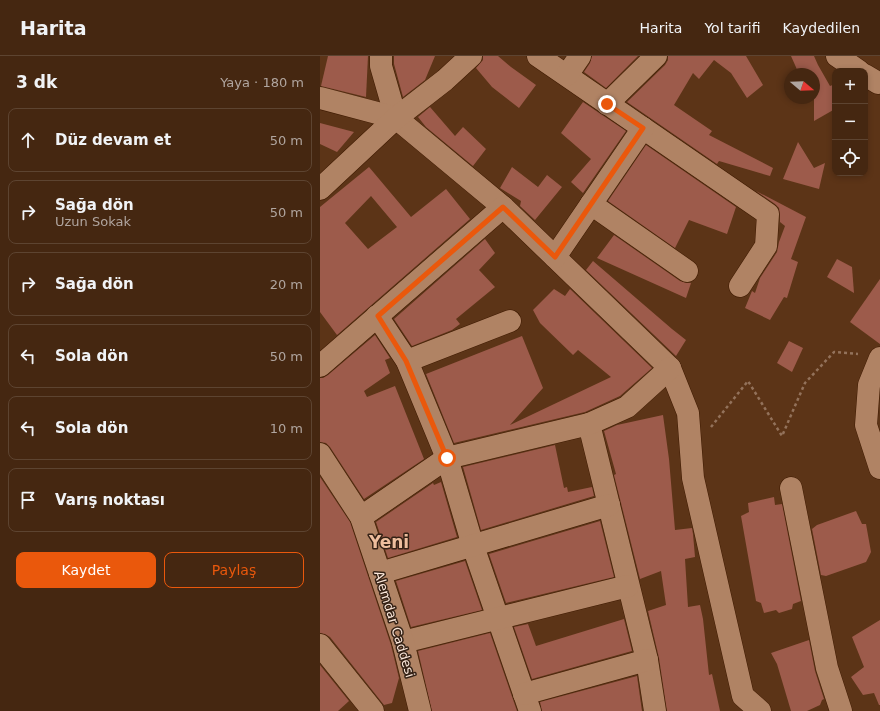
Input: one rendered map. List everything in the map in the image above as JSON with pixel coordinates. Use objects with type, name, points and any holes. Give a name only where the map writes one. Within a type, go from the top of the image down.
[{"type":"street","points":[[381,56],[381,66],[396,118]]},
{"type":"street","points":[[320,189],[396,118],[445,80],[471,56]]},
{"type":"street","points":[[538,56],[768,214],[766,246],[740,286]]},
{"type":"street","points":[[567,75],[580,56]]},
{"type":"street","points":[[607,104],[656,56]]},
{"type":"street","points":[[837,56],[855,68]]},
{"type":"street","points":[[320,98],[396,118],[503,207],[670,368],[688,413],[693,478],[743,696],[760,711]]},
{"type":"street","points":[[555,257],[643,128]]},
{"type":"street","points":[[590,204],[687,271]]},
{"type":"street","points":[[320,366],[503,207]]},
{"type":"street","points":[[378,316],[406,361],[447,458],[473,546],[527,703],[647,660]]},
{"type":"street","points":[[406,361],[510,321]]},
{"type":"street","points":[[872,356],[866,425],[880,468]]},
{"type":"street","points":[[360,517],[447,458],[589,424],[627,407],[670,368]]},
{"type":"street","points":[[589,424],[647,660],[655,711]]},
{"type":"street","name":"Alemdar Caddesi","points":[[320,454],[360,517],[403,642],[420,711]]},
{"type":"street","points":[[791,488],[827,668],[841,711]]},
{"type":"street","points":[[380,573],[609,505]]},
{"type":"street","points":[[403,642],[628,586]]},
{"type":"street","points":[[320,645],[373,711]]},
{"type":"path","points":[[707,431],[748,380],[782,436],[805,383],[834,352],[872,356]]},
{"type":"building","points":[[328,56],[368,56],[366,97],[321,86]]},
{"type":"building","points":[[394,56],[435,56],[425,80],[403,97],[394,64]]},
{"type":"building","points":[[483,56],[498,56],[536,85],[519,108],[492,87],[476,68],[483,60]]},
{"type":"building","points":[[592,56],[638,56],[606,88],[584,72],[590,63]]},
{"type":"building","points":[[668,56],[746,56],[763,85],[747,98],[731,73],[714,60],[699,79],[693,73],[674,105],[712,131],[709,135],[773,168],[770,176],[719,161],[717,164],[627,102],[665,65],[668,60]]},
{"type":"building","points":[[791,56],[814,56],[820,68],[796,68]]},
{"type":"building","points":[[820,68],[830,86],[832,85],[832,111],[814,121],[814,104],[820,104]]},
{"type":"building","points":[[583,102],[626,131],[583,193],[571,182],[591,159],[561,133]]},
{"type":"building","points":[[430,107],[455,136],[463,127],[486,149],[473,166],[426,127],[418,117]]},
{"type":"building","points":[[320,123],[354,132],[337,152],[320,144]]},
{"type":"building","points":[[798,142],[814,168],[825,163],[819,189],[783,179]]},
{"type":"building","points":[[646,145],[736,207],[727,234],[689,220],[675,248],[608,201]]},
{"type":"building","points":[[369,167],[411,217],[446,189],[470,219],[337,335],[320,312],[320,207]],"holes":[[[371,196],[397,227],[368,249],[345,223]]]},
{"type":"building","points":[[512,167],[538,187],[547,175],[562,187],[535,220],[520,206],[521,201],[500,188]]},
{"type":"building","points":[[756,191],[806,217],[791,259],[798,262],[787,298],[784,297],[770,320],[745,308],[752,291],[755,293],[760,278],[777,252],[785,226],[780,222],[779,208]]},
{"type":"building","points":[[614,235],[680,281],[691,283],[686,298],[597,258]]},
{"type":"building","points":[[485,239],[495,253],[479,270],[495,287],[456,319],[460,324],[452,330],[412,346],[394,319]]},
{"type":"building","points":[[837,259],[852,267],[854,293],[827,277]]},
{"type":"building","points":[[593,261],[686,340],[676,356],[586,270]]},
{"type":"building","points":[[880,279],[880,344],[850,322]]},
{"type":"building","points":[[554,289],[565,296],[570,289],[652,368],[620,396],[585,412],[454,443],[426,374],[522,336],[543,388],[510,425],[611,377],[578,350],[573,355],[540,323],[533,310]]},
{"type":"building","points":[[375,335],[390,358],[385,360],[390,373],[364,391],[367,397],[395,386],[424,459],[364,499],[330,447],[326,443],[320,442],[320,378],[328,375]]},
{"type":"building","points":[[789,341],[803,348],[792,372],[777,363]]},
{"type":"building","points":[[663,415],[669,459],[675,530],[692,528],[693,534],[695,557],[685,559],[688,607],[700,605],[709,675],[712,674],[720,711],[667,711],[659,658],[648,611],[666,605],[661,571],[640,579],[614,475],[616,474],[604,431],[617,425]]},
{"type":"building","points":[[555,445],[564,488],[567,487],[568,492],[592,487],[594,496],[481,530],[463,467]]},
{"type":"building","points":[[320,477],[350,522],[391,645],[399,678],[392,703],[384,705],[330,637],[320,633]]},
{"type":"building","points":[[441,482],[457,537],[388,558],[376,522],[433,483],[434,485]]},
{"type":"building","points":[[774,497],[775,505],[782,504],[801,601],[793,604],[792,609],[779,613],[776,610],[764,613],[761,603],[756,601],[741,516],[749,512],[748,503]]},
{"type":"building","points":[[856,511],[862,524],[866,524],[871,552],[866,562],[826,576],[821,575],[812,529],[817,525]]},
{"type":"building","points":[[600,521],[614,577],[506,603],[489,554]]},
{"type":"building","points":[[465,561],[482,610],[411,627],[396,581]]},
{"type":"building","points":[[624,619],[632,651],[532,679],[514,627],[528,624],[536,646]]},
{"type":"building","points":[[880,620],[879,705],[874,693],[863,695],[851,677],[864,667],[852,637]]},
{"type":"building","points":[[490,633],[517,711],[432,711],[418,651]]},
{"type":"building","points":[[809,640],[815,671],[824,699],[820,705],[807,711],[791,711],[777,664],[771,653]]},
{"type":"building","points":[[320,665],[349,701],[338,711],[320,711]]},
{"type":"building","points":[[637,676],[642,711],[542,711],[540,702]]},
{"type":"district","name":"Yeni","points":[[389,542]]},
{"type":"route","points":[[447,458],[406,361],[378,316],[503,207],[555,257],[643,128],[607,104]]}]
